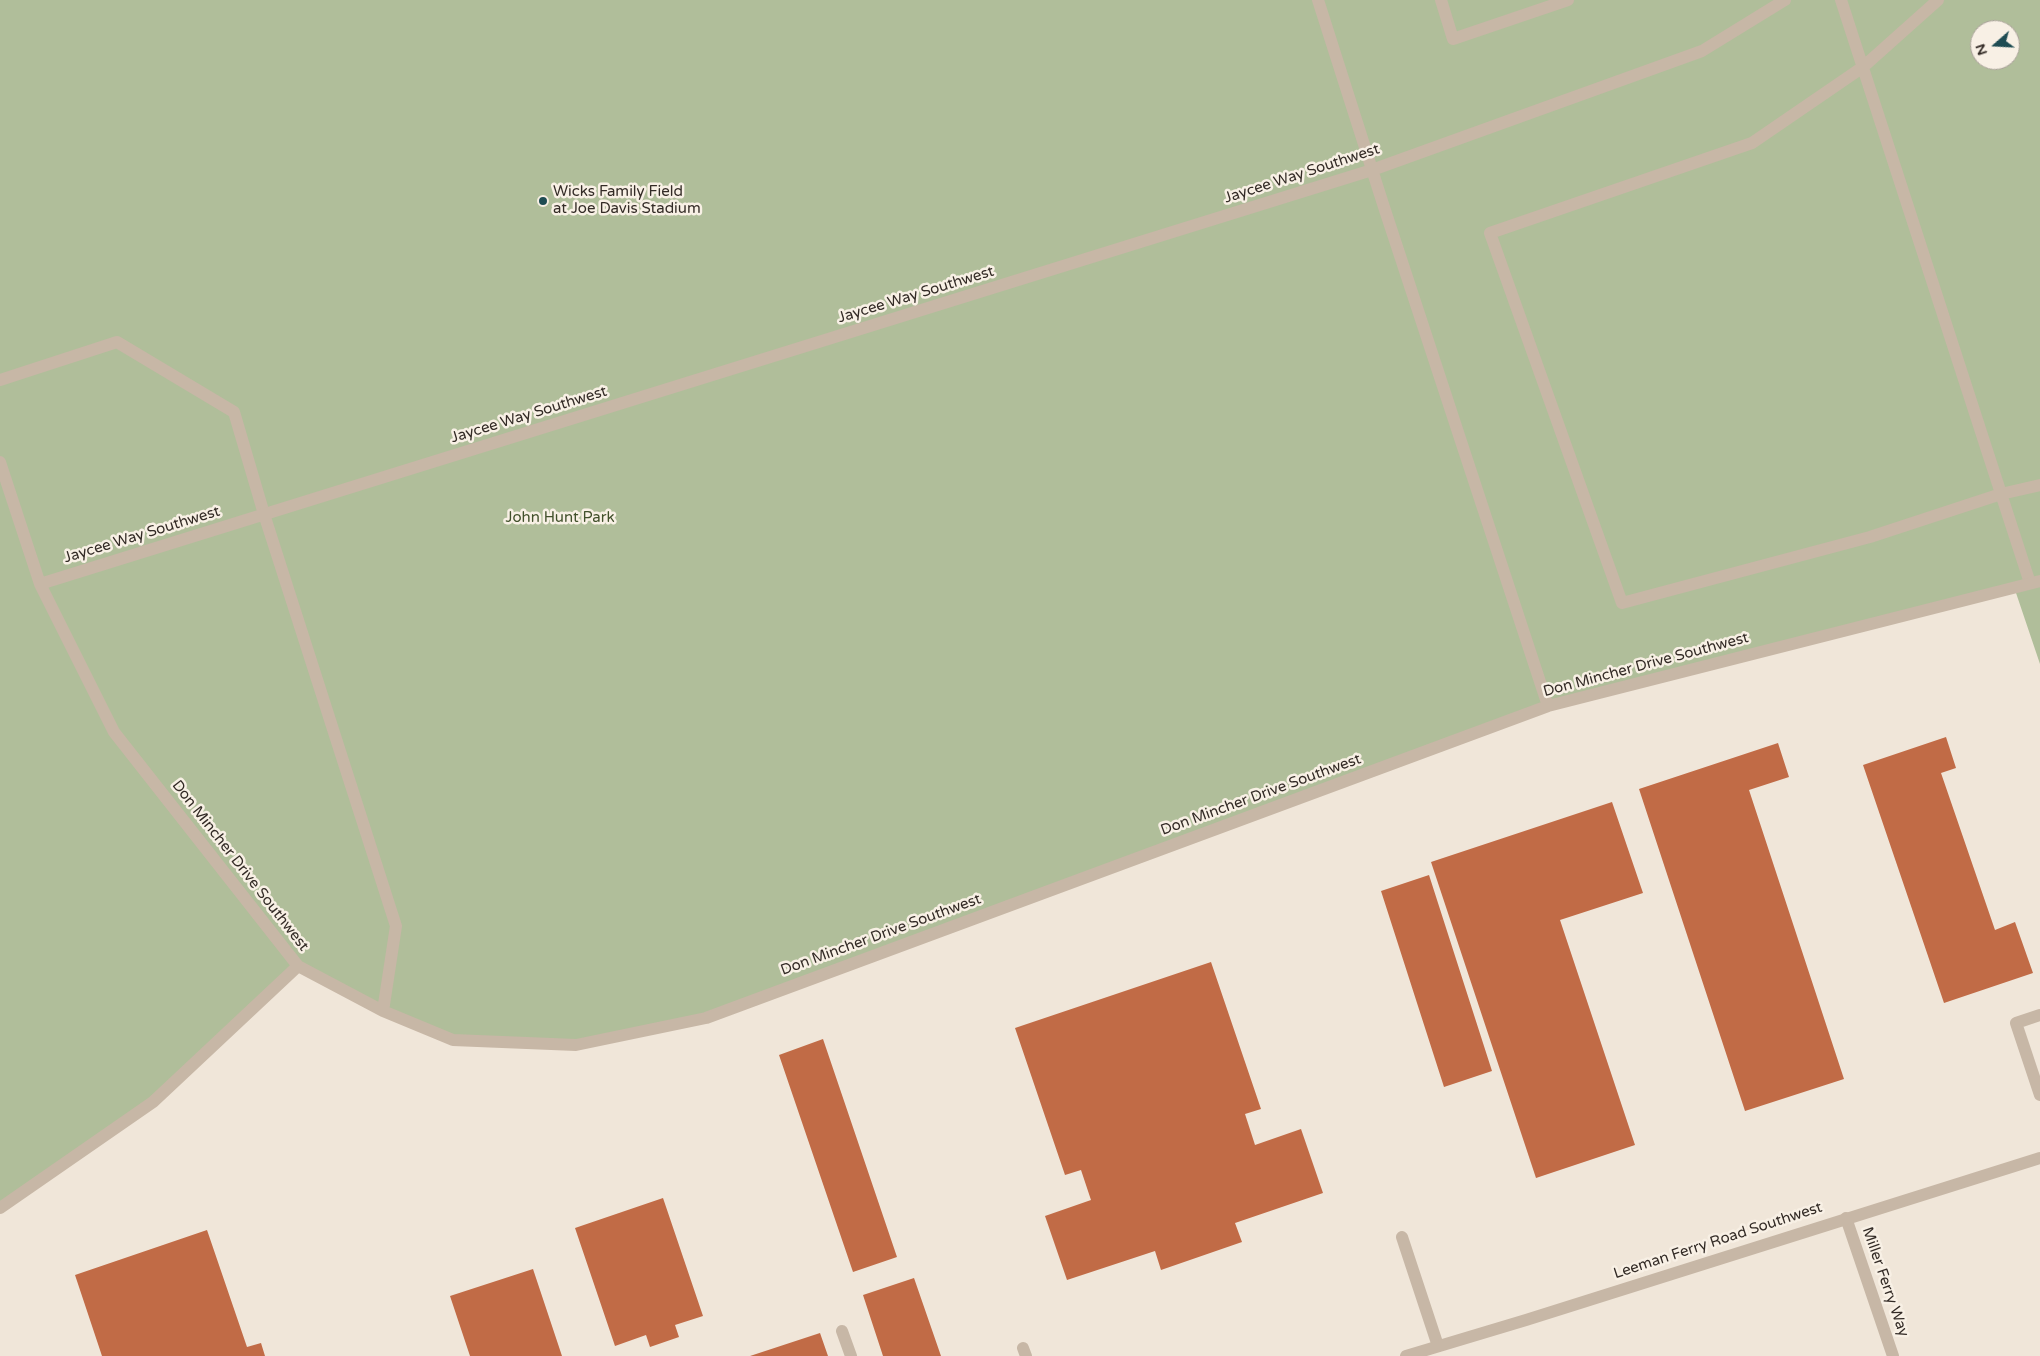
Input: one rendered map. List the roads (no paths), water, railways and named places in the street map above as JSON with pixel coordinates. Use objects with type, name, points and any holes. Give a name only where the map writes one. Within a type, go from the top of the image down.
[{"type":"street","points":[[1318,0],[1548,706]]},
{"type":"street","points":[[1441,0],[1453,39],[1568,0]]},
{"type":"street","name":"Jaycee Way Southwest","points":[[40,584],[1372,170],[1702,51],[1786,0]]},
{"type":"street","points":[[1841,0],[2001,494],[2035,582]]},
{"type":"street","points":[[1938,0],[1863,67],[1752,143],[1490,233],[1622,603],[1870,537],[2001,494],[2040,485]]},
{"type":"street","points":[[0,380],[117,342],[234,412],[264,514],[396,926],[383,1011]]},
{"type":"street","name":"Don Mincher Drive Southwest","points":[[0,462],[40,584],[114,732],[298,966],[383,1011],[453,1040],[576,1045],[706,1018],[1548,706],[2035,582]]},
{"type":"street","points":[[0,1208],[153,1102],[298,966]]},
{"type":"street","points":[[2040,1015],[2016,1023],[2040,1096]]},
{"type":"street","name":"Leeman Ferry Road Southwest","points":[[1406,1356],[2040,1158]]},
{"type":"street","name":"Miller Ferry Way","points":[[1846,1218],[1893,1356]]},
{"type":"street","points":[[1402,1237],[1438,1346]]},
{"type":"street","points":[[842,1331],[850,1356]]},
{"type":"place","name":"Wicks Family Field at Joe Davis Stadium","points":[[543,201]]},
{"type":"park label","name":"John Hunt Park","points":[[560,518]]}]
